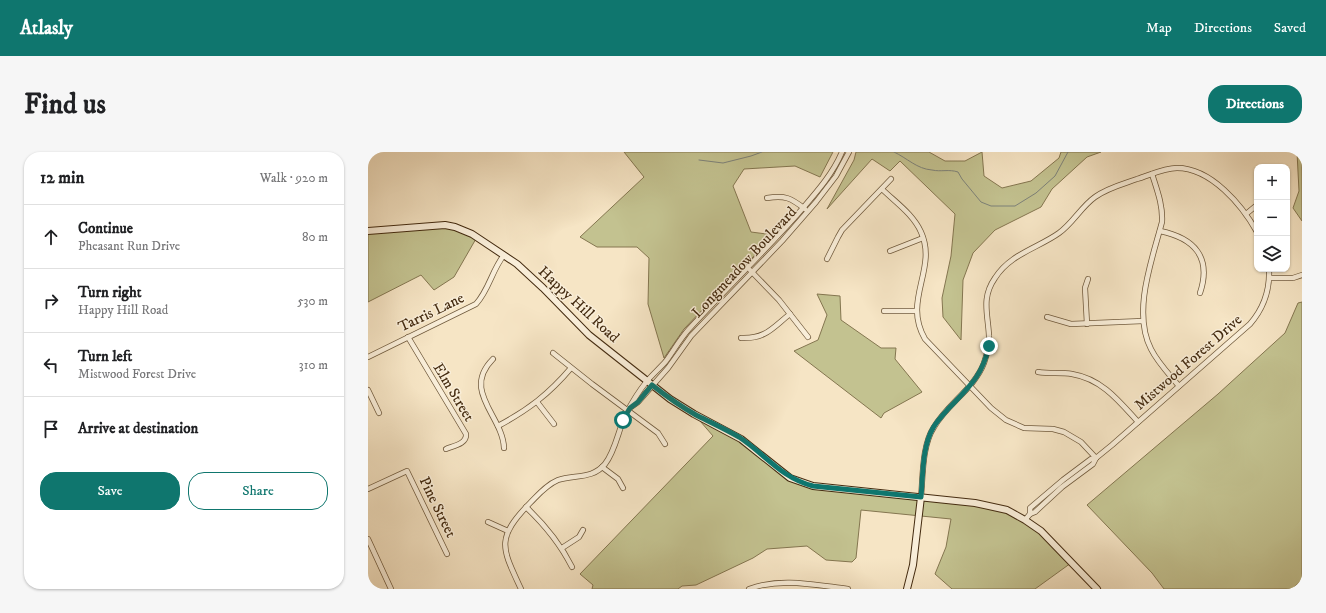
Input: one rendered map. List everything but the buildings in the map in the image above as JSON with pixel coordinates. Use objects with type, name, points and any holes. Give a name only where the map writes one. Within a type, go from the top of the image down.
[{"type":"street","name":"Longmeadow Boulevard","points":[[650,383],[676,344],[689,329],[776,238],[803,207],[831,173],[842,152]]},
{"type":"street","name":"Longmeadow Boulevard","points":[[650,383],[668,368],[691,336],[808,211],[836,176],[849,152]]},
{"type":"street","points":[[907,589],[913,565],[926,447],[930,432],[937,422],[970,386],[980,372],[987,354],[989,334],[986,303],[991,285],[998,273],[1020,255],[1050,239],[1065,228],[1089,202],[1100,193],[1168,169],[1179,168],[1200,173],[1206,177],[1227,193],[1246,214],[1254,227]]},
{"type":"street","points":[[1152,174],[1162,209],[1162,222],[1149,270],[1144,302],[1143,321],[1147,340],[1154,356],[1179,386]]},
{"type":"street","points":[[827,259],[842,230],[891,179]]},
{"type":"street","points":[[882,189],[912,219],[923,238],[926,249],[926,260],[918,294],[916,311],[918,322],[925,339],[992,409],[1006,420],[1024,428],[1058,430],[1071,435],[1081,442],[1096,458]]},
{"type":"street","points":[[767,198],[785,197],[794,200],[808,211]]},
{"type":"street","points":[[1246,214],[1254,208]]},
{"type":"street","name":"Happy Hill Road","points":[[368,232],[441,225],[455,227],[472,234],[516,264],[543,288],[589,335],[650,383],[688,410],[741,439],[786,475],[798,482],[813,486],[987,505],[1007,510],[1025,520],[1049,539],[1097,589]]},
{"type":"street","points":[[1160,231],[1182,238],[1193,245],[1199,253],[1204,271],[1200,293]]},
{"type":"street","points":[[890,251],[923,238]]},
{"type":"street","name":"Tarris Lane","points":[[368,357],[476,304],[483,295],[496,266],[504,255]]},
{"type":"street","points":[[747,268],[779,300],[808,337]]},
{"type":"street","name":"Mistwood Forest Drive","points":[[1025,520],[1030,514],[1030,508],[1062,480],[1091,459],[1096,458],[1250,324],[1264,303],[1269,286],[1269,272]]},
{"type":"street","points":[[1270,278],[1293,278],[1302,275]]},
{"type":"street","points":[[1087,324],[1085,288],[1088,279]]},
{"type":"street","points":[[884,311],[916,311]]},
{"type":"street","points":[[741,338],[755,338],[767,333],[790,314]]},
{"type":"street","points":[[1047,317],[1064,323],[1087,324],[1143,321]]},
{"type":"street","name":"Elm Street","points":[[408,337],[466,434],[464,442],[446,449]]},
{"type":"street","points":[[553,353],[658,433],[665,444]]},
{"type":"street","points":[[493,359],[484,370],[481,378],[481,385],[483,397],[503,438],[504,448]]},
{"type":"street","points":[[498,426],[516,417],[537,402],[571,368]]},
{"type":"street","points":[[1038,372],[1071,374],[1095,382],[1116,397],[1138,422]]},
{"type":"street","points":[[521,589],[505,553],[505,541],[508,531],[526,507],[553,482],[588,475],[602,467],[611,455],[628,409],[638,402],[650,383]]},
{"type":"street","points":[[368,390],[379,413]]},
{"type":"street","points":[[537,402],[554,424]]},
{"type":"street","points":[[602,467],[618,479],[623,488]]},
{"type":"street","name":"Pine Street","points":[[368,490],[407,471],[447,554]]},
{"type":"street","points":[[526,507],[550,532],[562,548],[572,567]]},
{"type":"street","points":[[488,522],[508,531]]},
{"type":"street","points":[[562,548],[579,537],[583,530]]},
{"type":"street","points":[[368,539],[391,589]]},
{"type":"street","points":[[749,589],[766,584],[785,582],[848,589]]},
{"type":"shaded area","points":[[624,152],[833,152],[820,177],[795,166],[744,169],[733,186],[751,232],[774,235],[684,329],[664,358],[648,304],[649,258],[637,247],[597,247],[580,237],[644,177]]},
{"type":"shaded area","points":[[856,152],[929,152],[945,161],[965,161],[982,152],[984,176],[1002,188],[1031,181],[1059,158],[1061,152],[1101,152],[1087,157],[1052,189],[1041,207],[995,230],[973,253],[963,280],[961,340],[943,317],[942,298],[951,256],[955,214],[900,161],[890,171],[872,159],[827,209],[854,160]]},
{"type":"shaded area","points":[[1297,152],[1302,152],[1302,221],[1293,208],[1299,191]]},
{"type":"shaded area","points":[[441,225],[477,237],[454,277],[434,290],[421,275],[368,302],[368,231]]},
{"type":"shaded area","points":[[817,294],[840,296],[841,320],[881,348],[896,348],[895,359],[922,392],[884,413],[881,418],[794,351],[818,340],[827,315]]},
{"type":"shaded area","points":[[1302,302],[1302,580],[1292,589],[1164,589],[1152,573],[1087,505],[1218,394],[1285,333],[1298,303]]},
{"type":"shaded area","points":[[694,414],[718,426],[798,482],[982,504],[1025,520],[1071,563],[1035,589],[952,589],[935,574],[946,547],[951,519],[861,510],[856,558],[852,562],[826,560],[807,546],[767,549],[753,558],[696,585],[682,586],[678,589],[592,589],[593,585],[580,574],[713,436]]},
{"type":"waterway","points":[[699,160],[723,163],[762,152]]},
{"type":"waterway","points":[[894,152],[922,168],[935,171],[958,172],[981,202],[991,206],[1015,206],[1036,193],[1055,176],[1068,152]]},
{"type":"route","points":[[623,420],[627,411],[638,402],[652,385],[694,414],[729,431],[790,478],[798,482],[813,486],[921,497],[926,447],[930,432],[976,378],[984,363],[989,346]]}]
